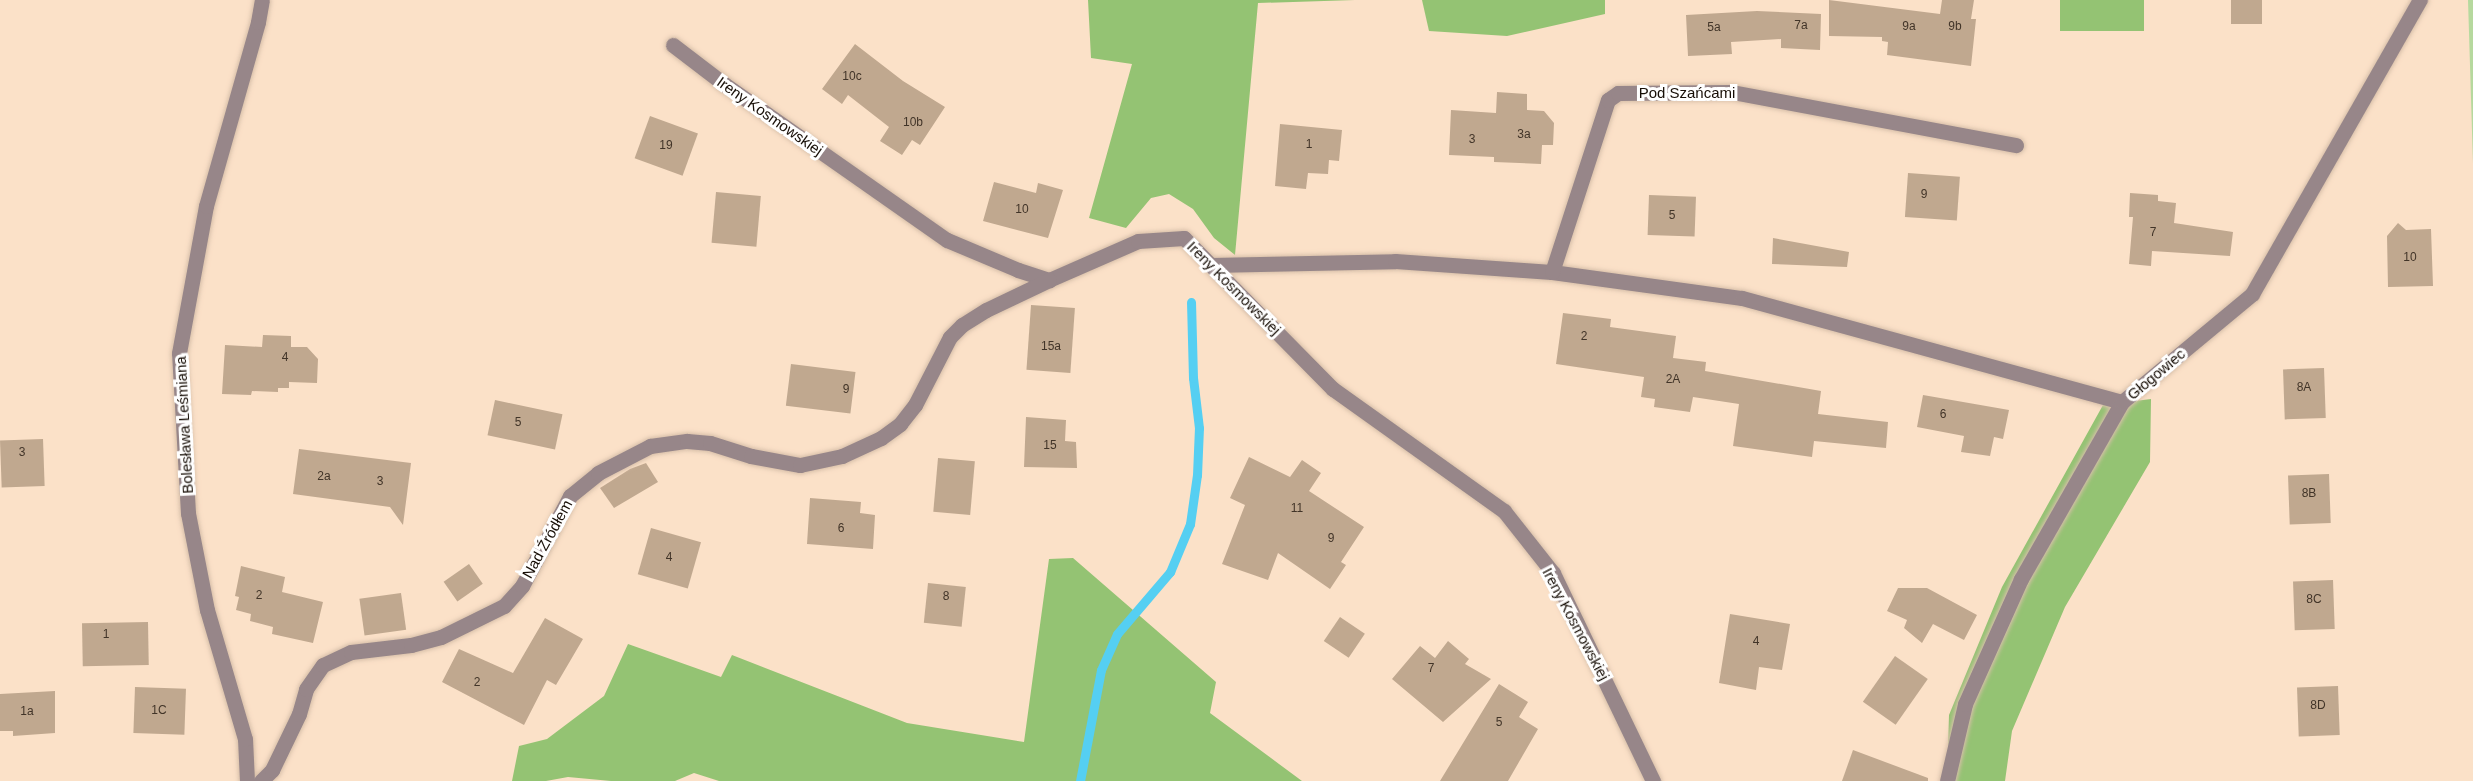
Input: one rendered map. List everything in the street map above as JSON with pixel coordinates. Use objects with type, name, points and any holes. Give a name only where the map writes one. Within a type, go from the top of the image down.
[{"type":"street","name":"Bolesława Leśmiana","points":[[247,781],[245,739],[207,610],[188,513],[179,353],[206,206],[258,22],[262,0]]},
{"type":"street","name":"Głogowiec","points":[[1947,781],[1965,704],[2021,579],[2122,402],[2252,294],[2420,0]]},
{"type":"street","name":"Ireny Kosmowskiej","points":[[673,45],[724,84],[947,240],[1049,280],[1138,241],[1184,238],[1333,388],[1504,511],[1553,573],[1653,781]]},
{"type":"street","name":"Pod Szańcami","points":[[1552,272],[1608,100],[1618,93],[1732,92],[2016,145]]},
{"type":"street","points":[[1211,265],[1395,261],[1552,272],[1742,298],[2122,402]]},
{"type":"street","name":"Nad Źródłem","points":[[261,781],[272,770],[299,714],[306,689],[322,665],[351,652],[411,645],[441,637],[504,606],[522,586],[570,496],[598,473],[650,446],[687,441],[710,444],[751,456],[800,465],[842,456],[881,438],[900,424],[915,405],[945,345],[962,325],[986,310],[1049,280]]},
{"type":"green space","points":[[1088,0],[1355,0],[1258,3],[1235,255],[1214,238],[1193,209],[1169,194],[1151,198],[1126,228],[1089,218],[1132,64],[1091,58]]},
{"type":"green space","points":[[1422,0],[1605,0],[1605,14],[1507,36],[1429,31]]},
{"type":"green space","points":[[2060,0],[2144,0],[2144,31],[2060,31]]},
{"type":"green space","points":[[2468,0],[2473,0],[2473,164]]},
{"type":"green space","points":[[2151,399],[2150,462],[2065,607],[2012,731],[2005,781],[1947,781],[1949,715],[2002,587],[2103,405]]},
{"type":"green space","points":[[1073,558],[1216,682],[1210,713],[1302,781],[719,781],[694,773],[675,781],[611,781],[568,777],[546,781],[512,781],[519,746],[547,739],[604,696],[628,644],[721,677],[732,655],[907,723],[1024,742],[1049,559]]},
{"type":"building","points":[[1829,0],[1940,14],[1942,0],[1974,0],[1971,19],[1976,19],[1971,66],[1887,55],[1888,42],[1882,41],[1882,37],[1829,36]]},
{"type":"building","points":[[2231,0],[2262,0],[2262,24],[2231,24]]},
{"type":"building","points":[[1757,11],[1821,14],[1820,50],[1781,48],[1781,39],[1731,42],[1732,54],[1688,56],[1686,15]]},
{"type":"building","points":[[855,44],[903,81],[945,107],[920,145],[912,140],[902,155],[880,141],[889,127],[848,95],[842,104],[822,89]]},
{"type":"building","points":[[1497,92],[1527,94],[1527,110],[1544,111],[1554,123],[1553,145],[1542,145],[1541,164],[1494,162],[1494,157],[1449,155],[1451,110],[1496,113]]},
{"type":"building","points":[[650,116],[698,133],[683,176],[635,158]]},
{"type":"building","points":[[1280,124],[1342,130],[1339,161],[1329,160],[1328,174],[1308,173],[1306,189],[1275,186]]},
{"type":"building","points":[[1908,173],[1960,177],[1957,221],[1905,217]]},
{"type":"building","points":[[994,182],[1036,193],[1038,183],[1063,190],[1048,238],[983,221]]},
{"type":"building","points":[[716,192],[761,196],[756,247],[712,243]]},
{"type":"building","points":[[2130,193],[2158,195],[2158,201],[2176,203],[2174,223],[2233,232],[2230,256],[2152,251],[2151,266],[2129,264],[2133,217],[2129,217]]},
{"type":"building","points":[[1649,195],[1696,197],[1695,237],[1648,235]]},
{"type":"building","points":[[2398,223],[2406,230],[2431,229],[2433,286],[2388,287],[2387,236]]},
{"type":"building","points":[[1773,238],[1849,252],[1847,267],[1772,264]]},
{"type":"building","points":[[1031,305],[1075,308],[1070,373],[1026,370]]},
{"type":"building","points":[[1563,313],[1611,319],[1610,327],[1676,336],[1673,358],[1706,362],[1705,371],[1821,391],[1818,414],[1888,422],[1886,448],[1814,441],[1812,457],[1733,446],[1739,404],[1693,397],[1690,412],[1654,407],[1655,399],[1641,397],[1644,377],[1556,364]]},
{"type":"building","points":[[263,335],[291,336],[291,347],[307,347],[318,359],[317,383],[289,382],[289,388],[278,388],[278,392],[252,391],[251,395],[222,394],[225,345],[262,347]]},
{"type":"building","points":[[791,364],[856,372],[850,414],[786,406]]},
{"type":"building","points":[[2324,368],[2326,418],[2285,419],[2283,369]]},
{"type":"building","points":[[1923,395],[2009,410],[2003,439],[1994,437],[1990,456],[1961,452],[1964,436],[1917,427]]},
{"type":"building","points":[[495,400],[562,414],[555,450],[488,435]]},
{"type":"building","points":[[1026,417],[1066,420],[1065,441],[1076,442],[1077,468],[1024,467]]},
{"type":"building","points":[[43,439],[45,486],[2,487],[0,441]]},
{"type":"building","points":[[299,449],[411,463],[403,525],[390,507],[293,494]]},
{"type":"building","points":[[1249,457],[1290,477],[1302,460],[1321,473],[1309,491],[1364,527],[1341,562],[1346,565],[1330,589],[1278,553],[1268,580],[1222,564],[1245,505],[1230,498]]},
{"type":"building","points":[[938,458],[975,461],[970,515],[933,512]]},
{"type":"building","points":[[646,463],[658,482],[614,508],[600,488],[630,469]]},
{"type":"building","points":[[2329,474],[2331,523],[2290,524],[2288,475]]},
{"type":"building","points":[[810,498],[861,502],[860,513],[875,515],[873,549],[807,544]]},
{"type":"building","points":[[651,528],[701,542],[688,588],[638,574]]},
{"type":"building","points":[[469,564],[483,584],[457,601],[444,582]]},
{"type":"building","points":[[241,566],[285,577],[282,592],[323,602],[313,643],[272,634],[273,627],[250,621],[251,614],[236,610],[239,597],[235,596]]},
{"type":"building","points":[[2333,580],[2335,629],[2295,630],[2293,581]]},
{"type":"building","points":[[928,583],[966,587],[962,627],[924,623]]},
{"type":"building","points":[[1898,588],[1927,588],[1977,615],[1964,640],[1933,624],[1922,643],[1904,628],[1907,620],[1887,611]]},
{"type":"building","points":[[401,593],[406,630],[365,635],[359,599]]},
{"type":"building","points":[[1730,614],[1790,624],[1782,670],[1759,667],[1756,690],[1719,683]]},
{"type":"building","points":[[1340,617],[1365,634],[1349,658],[1324,641]]},
{"type":"building","points":[[545,618],[583,639],[556,685],[547,680],[524,725],[442,682],[459,649],[513,673]]},
{"type":"building","points":[[148,622],[149,665],[83,666],[82,623]]},
{"type":"building","points":[[1448,641],[1469,659],[1465,664],[1491,679],[1443,722],[1392,679],[1420,646],[1435,658]]},
{"type":"building","points":[[1895,656],[1928,679],[1896,725],[1863,702]]},
{"type":"building","points":[[1499,684],[1528,702],[1519,717],[1538,729],[1508,781],[1440,781]]},
{"type":"building","points":[[2338,686],[2340,735],[2299,736],[2297,687]]},
{"type":"building","points":[[135,687],[186,689],[184,735],[133,733]]},
{"type":"building","points":[[55,691],[55,733],[13,736],[13,731],[0,731],[0,694]]},
{"type":"building","points":[[1853,750],[1928,778],[1928,781],[1842,781]]},
{"type":"waterway","points":[[1080,781],[1101,670],[1117,634],[1170,572],[1190,524],[1197,475],[1199,428],[1193,378],[1191,302]]}]
